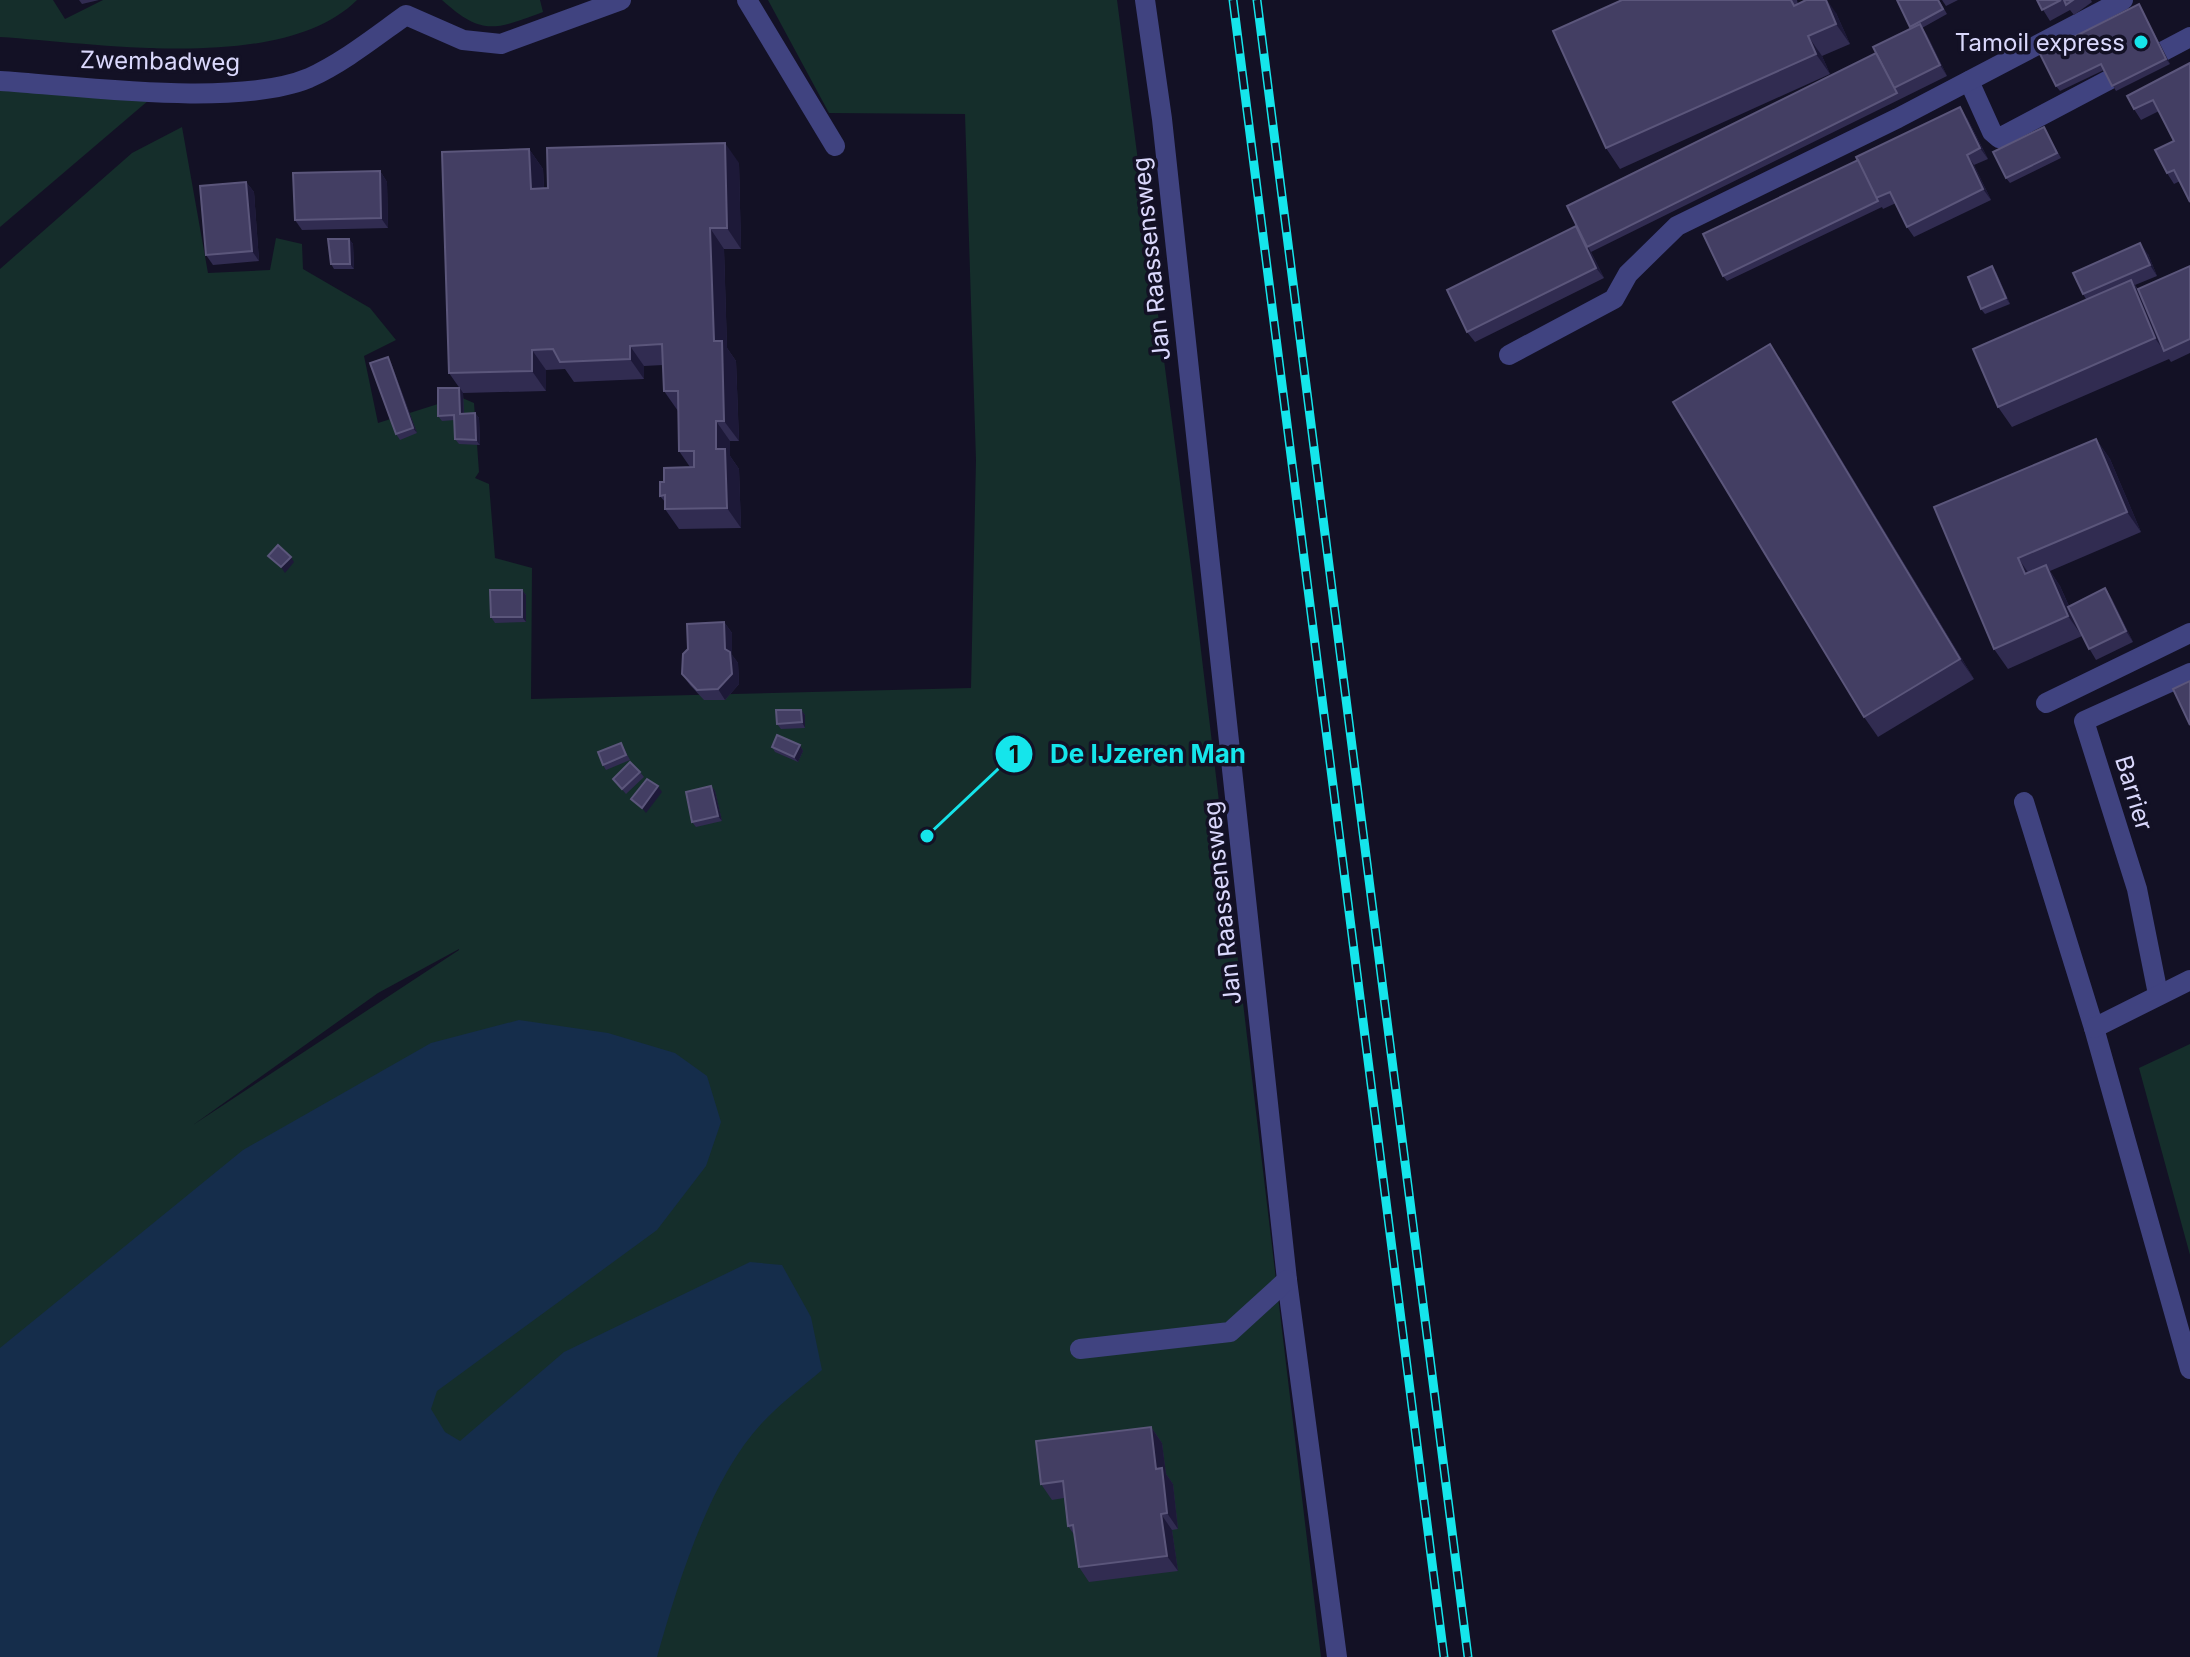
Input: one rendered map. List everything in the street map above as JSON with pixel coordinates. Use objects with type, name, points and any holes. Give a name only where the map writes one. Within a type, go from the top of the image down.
[{"type":"street","name":"Zwembadweg","points":[[0,81],[191,93],[269,89],[308,78],[347,56],[407,7],[463,40],[501,44],[621,0]]},
{"type":"street","points":[[747,0],[835,146]]},
{"type":"street","name":"Jan Raassensweg","points":[[1145,0],[1162,119],[1287,1280],[1337,1657]]},
{"type":"street","points":[[1509,355],[1614,299],[1628,274],[1677,226],[1969,81],[2123,0]]},
{"type":"street","points":[[1969,81],[1992,132],[1999,138],[2190,37]]},
{"type":"street","points":[[2046,703],[2190,633]]},
{"type":"street","name":"Barrier","points":[[2158,994],[2137,889],[2084,721],[2190,673]]},
{"type":"street","points":[[2024,802],[2094,1028],[2190,1369]]},
{"type":"street","points":[[2094,1028],[2190,980]]},
{"type":"street","points":[[1080,1349],[1230,1332],[1287,1280]]},
{"type":"green space","points":[[0,0],[53,0],[65,19],[103,0],[357,0],[324,23],[283,38],[237,46],[187,48],[0,37]]},
{"type":"green space","points":[[442,0],[540,0],[543,12],[512,23],[489,26],[468,20]]},
{"type":"green space","points":[[768,0],[1117,0],[1192,575],[1321,1657],[0,1657],[0,269],[132,153],[182,127],[208,273],[270,270],[276,238],[302,244],[303,269],[370,308],[396,340],[364,356],[378,423],[460,397],[474,403],[479,472],[475,478],[489,484],[495,558],[532,568],[531,699],[971,688],[976,460],[965,114],[829,113]],"holes":[[[459,950],[193,1125],[378,993]]]},
{"type":"green space","points":[[0,84],[156,94],[0,227]]},
{"type":"green space","points":[[2190,1044],[2190,1255],[2139,1068]]},
{"type":"water","points":[[519,1020],[608,1033],[675,1053],[707,1076],[721,1122],[706,1166],[657,1230],[437,1391],[431,1409],[445,1432],[460,1441],[564,1352],[750,1262],[782,1265],[811,1317],[822,1370],[762,1423],[726,1473],[685,1565],[657,1657],[0,1657],[0,1348],[243,1150],[431,1043]]},
{"type":"building","points":[[1622,0],[1791,0],[1794,6],[1806,0],[1826,0],[1836,24],[1808,36],[1816,54],[1606,148],[1553,31]]},
{"type":"building","points":[[1897,0],[1938,0],[1943,9],[1910,27]]},
{"type":"building","points":[[2037,0],[2061,0],[2042,10]]},
{"type":"building","points":[[2139,4],[2166,59],[2112,86],[2101,64],[2056,86],[2040,54]]},
{"type":"building","points":[[1920,24],[1940,65],[1894,88],[1873,47]]},
{"type":"building","points":[[1876,53],[1897,93],[1587,247],[1567,206]]},
{"type":"building","points":[[2190,63],[2190,202],[2174,170],[2167,173],[2155,150],[2174,141],[2153,100],[2134,109],[2127,96]]},
{"type":"building","points":[[1960,107],[1980,148],[1967,155],[1983,189],[1907,227],[1890,192],[1876,198],[1856,157]]},
{"type":"building","points":[[2044,127],[2057,153],[2006,178],[1993,152]]},
{"type":"building","points":[[725,143],[727,228],[710,228],[714,341],[722,341],[724,421],[716,421],[716,449],[725,449],[727,508],[665,509],[665,495],[660,496],[664,468],[694,467],[694,451],[679,451],[678,391],[664,391],[662,344],[630,346],[630,359],[560,362],[553,349],[532,350],[532,371],[449,373],[442,152],[529,149],[531,189],[548,188],[547,148]]},
{"type":"building","points":[[1858,160],[1878,201],[1723,276],[1703,234]]},
{"type":"building","points":[[380,171],[381,218],[295,220],[293,173]]},
{"type":"building","points":[[246,182],[252,251],[206,255],[200,186]]},
{"type":"building","points":[[1576,226],[1596,268],[1467,332],[1447,290]]},
{"type":"building","points":[[328,239],[349,239],[350,264],[331,264]]},
{"type":"building","points":[[2140,243],[2150,265],[2083,294],[2073,273]]},
{"type":"building","points":[[1992,266],[2006,298],[1981,309],[1968,277]]},
{"type":"building","points":[[2190,266],[2190,339],[2164,351],[2138,289]]},
{"type":"building","points":[[2131,280],[2155,338],[1998,407],[1973,349]]},
{"type":"building","points":[[1770,344],[1960,659],[1864,717],[1673,402]]},
{"type":"building","points":[[388,357],[413,428],[396,434],[370,363]]},
{"type":"building","points":[[438,388],[459,388],[460,414],[475,413],[476,440],[455,439],[454,415],[438,416]]},
{"type":"building","points":[[2096,439],[2127,512],[2018,558],[2025,574],[2046,565],[2068,616],[1994,649],[1934,507]]},
{"type":"building","points":[[278,545],[291,557],[281,567],[268,556]]},
{"type":"building","points":[[2105,588],[2126,631],[2089,649],[2068,607]]},
{"type":"building","points":[[490,590],[522,590],[522,617],[491,617]]},
{"type":"building","points":[[724,622],[725,649],[730,652],[732,674],[718,689],[697,690],[682,674],[683,654],[688,649],[687,624]]},
{"type":"building","points":[[2190,681],[2190,725],[2173,689]]},
{"type":"building","points":[[776,710],[801,710],[802,722],[777,724]]},
{"type":"building","points":[[777,735],[800,745],[794,757],[772,747]]},
{"type":"building","points":[[621,743],[626,755],[603,765],[598,752]]},
{"type":"building","points":[[630,762],[640,772],[622,789],[613,779]]},
{"type":"building","points":[[647,779],[658,786],[642,808],[631,799]]},
{"type":"building","points":[[711,786],[718,816],[692,822],[686,792]]},
{"type":"building","points":[[1151,1427],[1156,1469],[1162,1468],[1167,1513],[1161,1514],[1167,1556],[1079,1567],[1073,1525],[1068,1526],[1063,1481],[1041,1484],[1036,1441]]},
{"type":"railway","points":[[1233,0],[1444,1657]]},
{"type":"railway","points":[[1257,0],[1468,1657]]},
{"type":"place","name":"Tamoil express","points":[[2141,42]]},
{"type":"place","name":"De IJzeren Man","points":[[927,836]]}]
